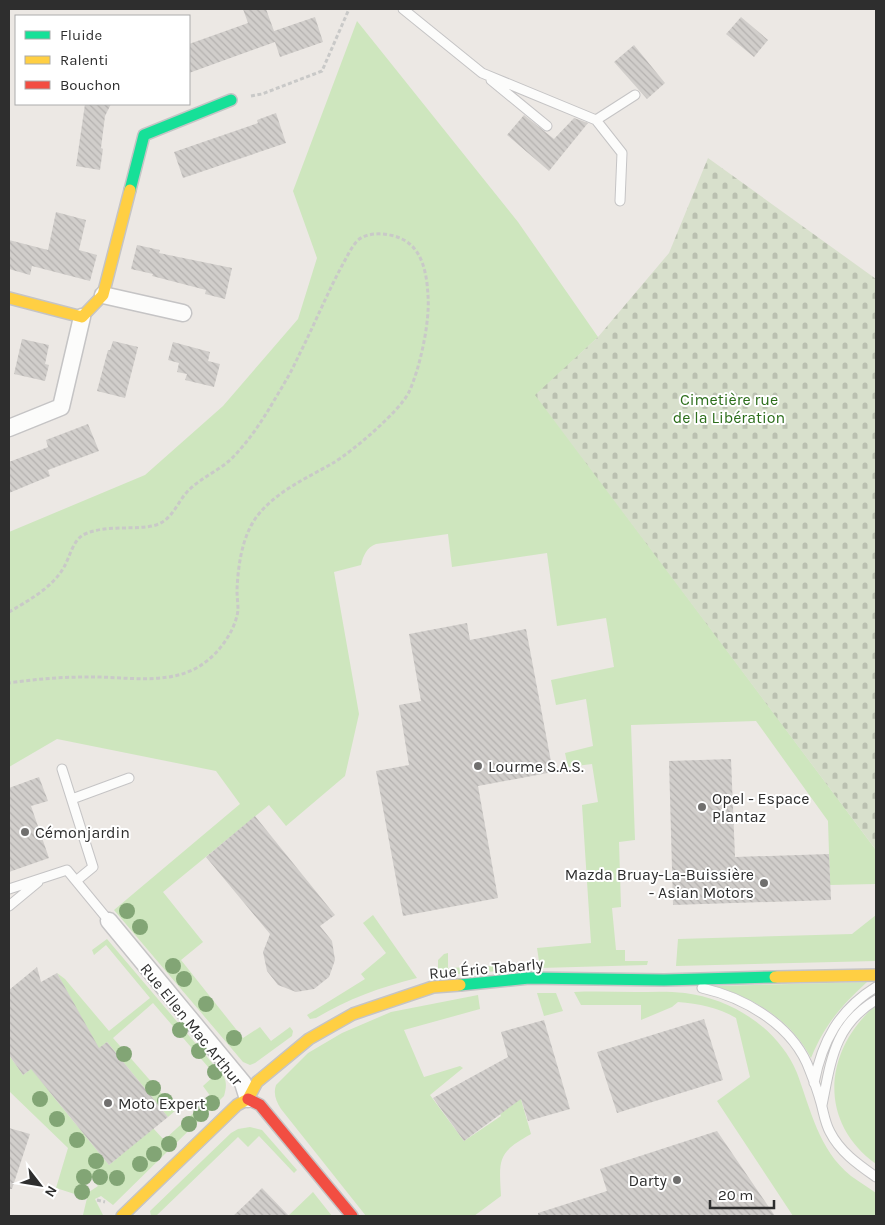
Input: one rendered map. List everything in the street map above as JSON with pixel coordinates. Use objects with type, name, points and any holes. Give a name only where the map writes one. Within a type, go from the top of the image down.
[{"type":"street","points":[[9,428],[61,407],[82,316],[103,295],[144,134],[231,100]]},
{"type":"street","points":[[103,295],[183,314]]},
{"type":"street","points":[[9,298],[82,316]]},
{"type":"street","name":"Rue Ellen Mac Arthur","points":[[109,921],[243,1083],[248,1100],[260,1105],[352,1216]]},
{"type":"street","name":"Rue Éric Tabarly","points":[[122,1216],[237,1105],[248,1100],[258,1082],[309,1039],[354,1014],[433,987],[529,978],[664,980],[876,975]]},
{"type":"lane","points":[[403,9],[546,126]]},
{"type":"lane","points":[[482,73],[596,120],[622,153],[620,201]]},
{"type":"lane","points":[[596,120],[635,95]]},
{"type":"lane","points":[[62,769],[93,867],[76,881]]},
{"type":"lane","points":[[72,799],[129,778]]},
{"type":"lane","points":[[9,889],[67,870],[109,921]]},
{"type":"lane","points":[[9,906],[44,878]]},
{"type":"lane","points":[[664,980],[716,991],[733,997],[750,1005],[787,1035],[805,1058],[830,1133],[845,1153],[876,1177]]},
{"type":"lane","points":[[814,1083],[819,1060],[827,1040],[842,1015],[876,987]]},
{"type":"lane","points":[[822,1105],[830,1061],[846,1027],[861,1009],[876,1000]]},
{"type":"path","points":[[231,100],[262,94],[322,71],[349,9]]},
{"type":"path","points":[[9,612],[53,581],[61,572],[82,535],[113,528],[148,526],[160,523],[170,516],[190,489],[229,461],[249,439],[282,388],[297,361],[336,276],[357,241],[366,235],[379,234],[406,241],[416,252],[425,269],[429,306],[425,337],[409,393],[392,413],[354,449],[291,486],[257,516],[242,552],[237,588],[238,609],[236,618],[228,636],[208,660],[189,672],[169,677],[148,679],[88,676],[9,683]]},
{"type":"green space","points":[[357,21],[518,222],[598,337],[536,395],[876,850],[876,915],[875,884],[830,885],[828,821],[756,721],[631,725],[635,840],[619,842],[621,907],[612,908],[616,950],[625,950],[625,961],[648,961],[647,965],[540,968],[537,948],[591,943],[582,805],[598,802],[592,764],[568,767],[565,753],[593,746],[586,699],[556,705],[551,680],[614,667],[606,618],[557,626],[547,553],[452,567],[448,534],[376,544],[366,552],[361,565],[334,572],[359,714],[345,776],[286,826],[269,805],[163,892],[203,942],[181,960],[243,1038],[260,1027],[271,1041],[290,1027],[293,1031],[292,1036],[250,1065],[243,1062],[114,910],[240,804],[216,771],[57,739],[9,767],[9,532],[145,475],[223,406],[298,319],[317,258],[293,191]]},
{"type":"green space","name":"Cimetière rue de la Libération","points":[[708,158],[876,279],[876,850],[535,395],[598,337],[669,253]]},
{"type":"green space","points":[[373,915],[417,978],[365,994],[316,1018],[310,1019],[307,1015],[365,979],[361,974],[386,953],[363,923]]},
{"type":"green space","points":[[876,915],[876,961],[676,966],[678,939],[852,934]]},
{"type":"green space","points":[[107,939],[224,1077],[226,1084],[224,1096],[113,1205],[101,1196],[95,1199],[103,1215],[101,1216],[83,1215],[87,1198],[56,1188],[68,1148],[9,1091],[9,1055],[23,1075],[69,1039],[90,1034],[57,973],[65,979],[109,1031],[150,998],[106,945],[94,955],[92,950]],"holes":[[[153,1003],[215,1075],[203,1086],[211,1097],[164,1140],[153,1128],[109,1165],[48,1090],[107,1042],[168,1117],[176,1110],[113,1038]],[[91,1177],[98,1186],[89,1192],[83,1183]]]},
{"type":"green space","points":[[448,953],[448,968],[514,965],[515,970],[444,975],[438,972],[438,960]]},
{"type":"green space","points":[[867,982],[834,1016],[811,1058],[793,1033],[758,1004],[715,986]]},
{"type":"green space","points":[[574,992],[685,993],[703,996],[720,1002],[752,1018],[766,1029],[789,1057],[797,1073],[817,1128],[831,1154],[851,1176],[876,1193],[876,1216],[793,1216],[717,1101],[750,1077],[736,1018],[708,1007],[678,1002],[672,1007],[641,1020],[641,1005],[581,1005]]},
{"type":"green space","points":[[537,993],[556,993],[563,1011],[544,1016]]},
{"type":"green space","points":[[478,995],[480,1009],[404,1030],[424,1077],[460,1066],[463,1068],[430,1095],[464,1141],[501,1116],[494,1101],[518,1089],[531,1134],[512,1146],[502,1158],[500,1173],[501,1196],[474,1216],[366,1216],[281,1109],[276,1097],[276,1085],[308,1053],[342,1033],[391,1012]]},
{"type":"green space","points":[[876,1005],[876,1164],[857,1147],[844,1127],[836,1107],[834,1085],[838,1064],[846,1043],[859,1023]]},
{"type":"green space","points":[[250,1127],[262,1130],[297,1170],[294,1173],[259,1136],[248,1147],[238,1137],[156,1216],[151,1216],[150,1211],[231,1133],[238,1129]]},
{"type":"green space","points":[[313,1192],[332,1216],[288,1216]]},
{"type":"building","points":[[243,9],[266,9],[274,31],[315,17],[323,42],[280,57],[275,42],[190,73],[190,44],[248,23]]},
{"type":"building","points":[[741,17],[768,40],[754,57],[726,34]]},
{"type":"building","points":[[634,45],[665,83],[647,99],[614,62]]},
{"type":"building","points":[[85,105],[110,105],[105,116],[100,170],[76,166]]},
{"type":"building","points":[[276,113],[286,143],[183,178],[174,152],[258,123],[257,120]]},
{"type":"building","points":[[524,115],[554,139],[574,118],[588,123],[549,171],[507,135]]},
{"type":"building","points":[[56,212],[86,220],[79,250],[97,255],[90,281],[32,266],[30,275],[9,269],[9,240],[48,250]]},
{"type":"building","points":[[137,245],[160,250],[159,253],[232,268],[225,299],[205,294],[206,290],[131,269]]},
{"type":"building","points":[[22,339],[49,345],[45,364],[49,365],[45,381],[14,374]]},
{"type":"building","points":[[113,341],[138,347],[125,398],[97,391],[108,350],[110,350]]},
{"type":"building","points":[[173,342],[210,352],[208,361],[220,364],[214,387],[185,380],[187,374],[177,372],[179,363],[168,360]]},
{"type":"building","points":[[88,424],[99,451],[48,470],[50,476],[9,493],[9,462],[48,447],[46,440]]},
{"type":"building","name":"Lourme S.A.S.","points":[[467,623],[470,640],[526,629],[553,772],[478,786],[498,898],[403,916],[376,771],[409,765],[399,705],[421,701],[409,634]]},
{"type":"building","name":"Opel - Espace Plantaz","points":[[731,759],[735,857],[829,854],[831,900],[673,905],[669,761]]},
{"type":"building","name":"Cémonjardin","points":[[39,777],[48,801],[31,806],[49,858],[9,872],[9,788]]},
{"type":"building","points":[[255,816],[335,915],[320,926],[332,941],[335,960],[329,977],[314,989],[296,992],[278,985],[267,971],[263,952],[270,934],[206,857]]},
{"type":"building","points":[[37,967],[41,982],[57,973],[99,1048],[107,1042],[168,1117],[109,1165],[31,1069],[23,1075],[9,1055],[9,990]]},
{"type":"building","points":[[704,1019],[723,1080],[617,1113],[597,1052]]},
{"type":"building","points":[[544,1020],[570,1109],[528,1121],[521,1099],[464,1141],[433,1098],[508,1057],[501,1032]]},
{"type":"building","points":[[9,1128],[30,1134],[12,1189],[9,1189]]},
{"type":"building","name":"Darty","points":[[717,1131],[775,1216],[538,1216],[538,1213],[607,1191],[600,1169]]},
{"type":"building","points":[[262,1188],[289,1216],[233,1216],[248,1202]]},
{"type":"traffic: fast","points":[[130,190],[144,135],[231,100]]},
{"type":"traffic: fast","points":[[460,985],[529,978],[664,980],[775,977]]},
{"type":"traffic: slow","points":[[9,298],[82,317],[103,295],[130,190]]},
{"type":"traffic: slow","points":[[775,977],[876,975]]},
{"type":"traffic: slow","points":[[122,1216],[237,1105],[248,1099],[257,1082],[309,1039],[353,1014],[433,987],[460,985]]},
{"type":"traffic: jam","points":[[248,1099],[260,1105],[352,1216]]},
{"type":"place","name":"Lourme S.A.S.","points":[[478,766]]},
{"type":"place","name":"Opel - Espace Plantaz","points":[[702,807]]},
{"type":"place","name":"Cémonjardin","points":[[25,832]]},
{"type":"place","name":"Mazda Bruay-La-Buissière - Asian Motors","points":[[764,883]]},
{"type":"place","name":"Moto Expert","points":[[108,1103]]},
{"type":"place","name":"Darty","points":[[677,1180]]}]
